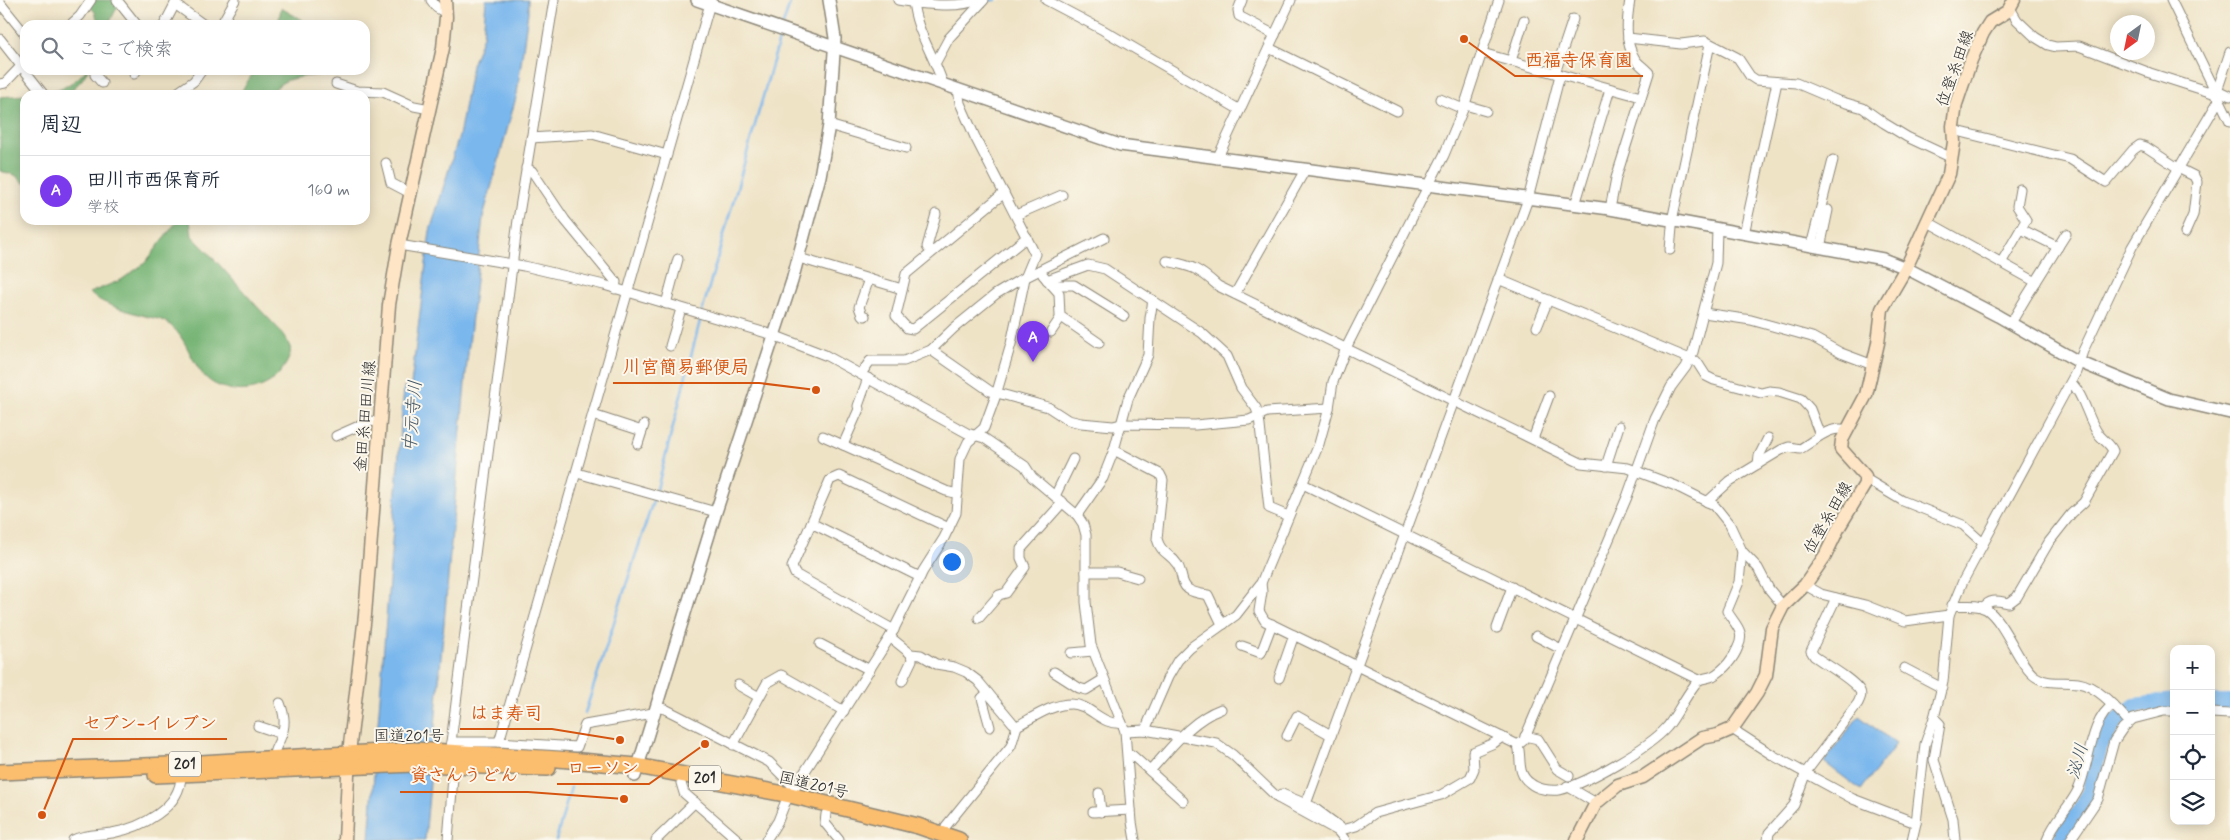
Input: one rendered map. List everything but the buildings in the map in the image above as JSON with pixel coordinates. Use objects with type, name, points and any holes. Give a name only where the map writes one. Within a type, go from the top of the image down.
[{"type":"highway","name":"国道201号","points":[[0,780],[181,774],[349,760],[450,755],[558,759],[790,795],[918,826],[959,840]]},
{"type":"highway","name":"国道201号","points":[[0,772],[274,758],[349,760]]},
{"type":"highway","name":"国道201号","points":[[636,771],[681,783],[790,795],[826,814],[930,840]]},
{"type":"main road","name":"金田糸田田川線","points":[[345,840],[349,760],[365,615],[389,305],[405,246],[410,193],[443,48],[446,13],[445,0]]},
{"type":"main road","name":"位登糸田線","points":[[1732,729],[1757,692],[1766,674],[1772,628],[1783,606],[1804,585],[1825,556],[1866,479],[1841,449],[1842,440],[1866,395],[1882,309],[1906,268],[1949,174],[1956,104],[1982,33],[1990,22],[2012,4]]},
{"type":"main road","points":[[1577,840],[1596,804],[1618,785],[1643,777],[1702,738],[1718,735],[1732,729]]},
{"type":"street","points":[[76,20],[91,0]]},
{"type":"street","points":[[118,0],[133,20]]},
{"type":"street","points":[[224,20],[236,0]]},
{"type":"street","points":[[431,0],[437,8],[446,13]]},
{"type":"street","points":[[448,840],[450,755],[509,264],[554,0]]},
{"type":"street","points":[[697,0],[710,2],[1104,141],[1218,159],[1610,209],[1883,259],[1906,268],[2011,323],[2079,362],[2169,398],[2230,413]]},
{"type":"street","points":[[636,771],[716,512],[799,258],[820,176],[829,125],[835,38],[829,0]]},
{"type":"street","points":[[898,0],[965,3],[978,0]]},
{"type":"street","points":[[936,62],[949,38],[984,0]]},
{"type":"street","points":[[1046,0],[1104,30],[1240,110]]},
{"type":"street","points":[[1242,0],[1238,10],[1239,16],[1275,35]]},
{"type":"street","points":[[1218,159],[1291,0]]},
{"type":"street","points":[[1146,730],[1168,677],[1178,660],[1190,648],[1224,624],[1243,607],[1260,583],[1319,444],[1329,408],[1333,382],[1346,348],[1444,155],[1464,107],[1499,0]]},
{"type":"street","points":[[1610,209],[1616,178],[1649,73],[1635,59],[1628,38],[1627,14],[1630,0]]},
{"type":"street","points":[[2171,0],[2230,120]]},
{"type":"street","points":[[913,1],[920,32],[936,62],[942,84]]},
{"type":"street","points":[[167,20],[176,2],[198,20]]},
{"type":"street","points":[[499,742],[710,2]]},
{"type":"street","points":[[0,3],[20,28]]},
{"type":"street","points":[[2012,4],[2017,20],[2035,37],[2048,45],[2079,46],[2150,73],[2217,95],[2230,96]]},
{"type":"street","points":[[1306,804],[1528,199],[1573,19]]},
{"type":"street","points":[[1511,61],[1524,20]]},
{"type":"street","points":[[1628,38],[1681,44],[1705,41],[1738,58],[1750,76],[1756,80],[1796,83],[1836,100],[1863,108],[1907,137],[1952,158]]},
{"type":"street","points":[[0,39],[20,61]]},
{"type":"street","points":[[1670,250],[1673,221],[1710,44]]},
{"type":"street","points":[[1269,48],[1397,111]]},
{"type":"street","points":[[1912,840],[1916,823],[1922,758],[1942,688],[1948,615],[1952,605],[1983,543],[2071,382],[2132,246],[2178,168],[2217,95],[2230,52]]},
{"type":"street","points":[[1482,53],[1641,97]]},
{"type":"street","points":[[0,84],[5,83],[20,67]]},
{"type":"street","points":[[30,75],[41,90]]},
{"type":"street","points":[[94,75],[102,83]]},
{"type":"street","points":[[181,90],[194,81],[198,75]]},
{"type":"street","points":[[1744,234],[1777,82]]},
{"type":"street","points":[[336,84],[354,90]]},
{"type":"street","points":[[1575,205],[1610,89]]},
{"type":"street","points":[[766,840],[778,821],[790,795],[892,634],[920,577],[956,514],[960,459],[968,442],[984,428],[1012,344],[1025,278],[1035,254],[960,103],[958,90]]},
{"type":"street","points":[[370,92],[383,92],[414,106],[430,109]]},
{"type":"street","points":[[1440,99],[1464,107],[1486,111]]},
{"type":"street","points":[[829,125],[906,148]]},
{"type":"street","points":[[1953,130],[2070,159],[2106,182],[2133,150],[2140,145],[2146,147],[2194,176],[2197,182],[2193,214],[2185,233]]},
{"type":"street","points":[[531,138],[592,134],[667,155]]},
{"type":"street","points":[[1816,247],[1815,239],[1833,160]]},
{"type":"street","points":[[386,163],[391,183],[410,193]]},
{"type":"street","points":[[526,168],[532,170],[565,220],[612,276],[616,282],[615,289]]},
{"type":"street","points":[[1235,294],[1305,170]]},
{"type":"street","points":[[2001,263],[2026,220],[2017,206],[2020,189]]},
{"type":"street","points":[[1004,193],[906,274],[896,316],[906,328],[914,329],[1027,237]]},
{"type":"street","points":[[1016,215],[1062,195]]},
{"type":"street","points":[[1816,247],[1828,210]]},
{"type":"street","points":[[932,252],[927,247],[936,214]]},
{"type":"street","points":[[1928,222],[2036,282]]},
{"type":"street","points":[[2021,228],[2058,247]]},
{"type":"street","points":[[1717,229],[1716,263],[1690,359],[1671,387],[1635,471],[1627,497],[1525,736],[1518,745],[1521,773],[1529,783],[1549,790],[1567,786],[1613,766],[1666,728],[1699,680],[1715,675],[1724,668],[1739,647],[1741,635],[1740,628],[1727,611],[1739,582],[1742,551]]},
{"type":"street","points":[[2011,323],[2066,234]]},
{"type":"street","points":[[843,446],[859,409],[858,406],[870,361],[904,361],[931,350],[954,328],[996,294],[1104,238]]},
{"type":"street","points":[[405,246],[509,264],[615,289],[773,335],[826,355],[975,435],[984,438],[1025,466],[1032,476],[1077,515],[1083,524],[1086,535],[1086,602],[1093,651],[1123,727],[1128,755],[1131,810],[1135,840]]},
{"type":"street","points":[[799,258],[902,289]]},
{"type":"street","points":[[666,304],[678,260]]},
{"type":"street","points":[[1167,261],[1191,266],[1202,271],[1218,286],[1581,462],[1635,471],[1676,486],[1707,502],[1714,506],[1730,525],[1742,551],[1758,568],[1769,589],[1783,606]]},
{"type":"street","points":[[1050,282],[1088,265],[1105,269],[1202,334],[1227,356],[1241,388],[1256,408],[1259,417],[1269,508],[1288,516]]},
{"type":"street","points":[[1040,271],[1059,293],[1061,316],[1051,332]]},
{"type":"street","points":[[865,316],[862,315],[859,307],[869,279]]},
{"type":"street","points":[[1498,279],[1697,362],[1706,376],[1714,380],[1761,393],[1769,391],[1779,392],[1801,399],[1810,409],[1820,435]]},
{"type":"street","points":[[1050,282],[1074,285],[1124,316]]},
{"type":"street","points":[[1077,515],[1103,478],[1114,450],[1128,400],[1148,355],[1153,300]]},
{"type":"street","points":[[1537,327],[1548,300]]},
{"type":"street","points":[[670,346],[681,309]]},
{"type":"street","points":[[1704,313],[1751,320],[1804,334],[1841,353],[1873,365]]},
{"type":"street","points":[[1061,316],[1099,342]]},
{"type":"street","points":[[931,350],[990,390],[1048,408],[1068,420],[1081,423],[1114,426],[1121,424],[1195,425],[1249,420],[1267,412],[1329,408]]},
{"type":"street","points":[[1983,608],[1987,603],[1994,600],[2009,603],[2017,597],[2039,556],[2071,514],[2084,502],[2113,450],[2096,431],[2077,389],[2071,382]]},
{"type":"street","points":[[1533,439],[1549,396]]},
{"type":"street","points":[[593,416],[643,428],[638,444]]},
{"type":"street","points":[[336,436],[370,421],[380,422]]},
{"type":"street","points":[[1606,466],[1619,426]]},
{"type":"street","points":[[1707,502],[1730,481],[1781,450],[1790,447],[1800,449],[1820,435],[1838,427],[1847,430]]},
{"type":"street","points":[[823,436],[946,491],[958,494]]},
{"type":"street","points":[[1758,464],[1759,456],[1768,438]]},
{"type":"street","points":[[1114,450],[1160,474],[1163,480],[1157,539],[1159,547],[1175,561],[1180,569],[1183,583],[1190,591],[1208,595],[1220,620],[1224,624]]},
{"type":"street","points":[[1055,496],[1073,459]]},
{"type":"street","points":[[577,473],[716,512]]},
{"type":"street","points":[[902,681],[912,660],[911,654],[892,634],[795,574],[792,567],[830,480],[839,476],[949,528]]},
{"type":"street","points":[[1866,479],[1903,501],[1963,525],[1983,543]]},
{"type":"street","points":[[1303,484],[1699,680]]},
{"type":"street","points":[[979,618],[1000,595],[1006,593],[1025,567],[1021,558],[1021,549],[1063,502]]},
{"type":"street","points":[[811,523],[920,577]]},
{"type":"street","points":[[1086,572],[1117,572],[1138,578]]},
{"type":"street","points":[[1260,583],[1262,592],[1259,611],[1265,621],[1518,745]]},
{"type":"street","points":[[1804,585],[1821,594],[1865,605],[1905,621],[1948,615]]},
{"type":"street","points":[[1497,628],[1512,587]]},
{"type":"street","points":[[1768,840],[1769,834],[1794,805],[1806,772],[1858,703],[1861,696],[1860,691],[1854,685],[1814,656],[1811,651],[1836,598]]},
{"type":"street","points":[[1952,605],[1962,607],[1977,606],[1987,610],[2013,643],[2035,677],[2044,681],[2080,683],[2105,698],[2128,721]]},
{"type":"street","points":[[1242,646],[1261,653],[1272,624]]},
{"type":"street","points":[[1279,678],[1294,635]]},
{"type":"street","points":[[1536,636],[1561,650]]},
{"type":"street","points":[[820,644],[870,670]]},
{"type":"street","points":[[1071,653],[1093,651]]},
{"type":"street","points":[[911,654],[921,656],[936,664],[954,667],[966,672],[978,681],[1017,726]]},
{"type":"street","points":[[1904,668],[1942,688]]},
{"type":"street","points":[[1054,672],[1079,688],[1086,690],[1104,679]]},
{"type":"street","points":[[733,745],[767,682],[781,675],[844,711]]},
{"type":"street","points":[[738,686],[759,697]]},
{"type":"street","points":[[988,693],[982,698],[990,727]]},
{"type":"street","points":[[274,758],[273,751],[282,734],[286,718],[280,703]]},
{"type":"street","points":[[946,826],[1011,746],[1017,726],[1054,706],[1073,704],[1082,706],[1112,724],[1216,743],[1233,755],[1278,798],[1341,830],[1356,826],[1375,813],[1441,795],[1470,778],[1474,769],[1473,752],[1494,743],[1502,737]]},
{"type":"street","points":[[2048,840],[2051,830],[2079,788],[2095,731],[2106,710],[2115,707]]},
{"type":"street","points":[[450,755],[499,742],[576,746],[586,725],[665,709],[769,762],[790,795]]},
{"type":"street","points":[[1150,771],[1181,736],[1208,714],[1221,710]]},
{"type":"street","points":[[2070,840],[2098,799],[2114,741],[2128,721],[2164,711],[2170,712]]},
{"type":"street","points":[[2215,713],[2230,714]]},
{"type":"street","points":[[1287,736],[1297,716],[1331,735]]},
{"type":"street","points":[[1934,718],[1940,724],[1934,760],[1953,819],[1955,840]]},
{"type":"street","points":[[258,726],[282,734]]},
{"type":"street","points":[[1732,729],[1774,756],[1853,799],[1916,823]]},
{"type":"street","points":[[1525,736],[1538,739],[1558,769],[1569,776]]},
{"type":"street","points":[[1128,755],[1132,755],[1183,801]]},
{"type":"street","points":[[73,840],[81,836],[114,832],[150,819],[161,812],[172,800],[181,786],[181,774]]},
{"type":"street","points":[[681,783],[684,793],[738,840]]},
{"type":"street","points":[[1567,786],[1596,804]]},
{"type":"street","points":[[1099,793],[1097,812],[1131,810]]},
{"type":"street","points":[[1278,798],[1282,794],[1306,804],[1341,830],[1345,840]]},
{"type":"street","points":[[656,840],[695,802]]},
{"type":"street","points":[[826,814],[825,823],[839,840]]},
{"type":"green space","points":[[85,0],[121,0],[111,20],[97,20],[95,12]]},
{"type":"green space","points":[[281,8],[302,20],[279,20]]},
{"type":"green space","points":[[85,75],[71,90],[55,90],[66,86]]},
{"type":"green space","points":[[252,75],[319,75],[291,79],[283,82],[275,90],[242,90]]},
{"type":"green space","points":[[20,95],[20,180],[15,175],[0,171],[0,97]]},
{"type":"green space","points":[[174,225],[191,225],[192,236],[274,324],[287,341],[290,347],[289,356],[277,376],[270,382],[252,390],[232,390],[219,386],[209,381],[202,373],[173,327],[164,321],[110,305],[89,293],[121,280],[145,263]]},
{"type":"water","name":"中元寺川","points":[[486,0],[528,0],[528,12],[517,94],[483,217],[466,372],[425,840],[369,840],[404,387],[411,385],[430,231],[459,136],[472,65],[483,36]]},
{"type":"water","points":[[1859,716],[1896,744],[1861,790],[1824,762]]},
{"type":"waterway","points":[[783,25],[791,0]]},
{"type":"waterway","points":[[985,0],[996,0]]},
{"type":"waterway","points":[[702,312],[781,33]]},
{"type":"waterway","points":[[656,493],[701,317]]},
{"type":"waterway","points":[[585,713],[654,498]]},
{"type":"waterway","name":"泌川","points":[[2061,840],[2066,825],[2080,812],[2089,793],[2100,747],[2115,722],[2135,706],[2170,702]]},
{"type":"waterway","name":"泌川","points":[[2215,702],[2230,702]]},
{"type":"waterway","points":[[556,840],[571,787]]},
{"type":"place","name":"西福寺保育園","points":[[1464,39]]},
{"type":"place","name":"田川市西保育所","points":[[1033,362]]},
{"type":"place","name":"川宮簡易郵便局","points":[[816,390]]},
{"type":"place","name":"はま寿司","points":[[620,740]]},
{"type":"place","name":"ローソン","points":[[705,744]]},
{"type":"place","name":"資さんうどん","points":[[624,799]]},
{"type":"place","name":"セブン-イレブン","points":[[42,815]]}]
